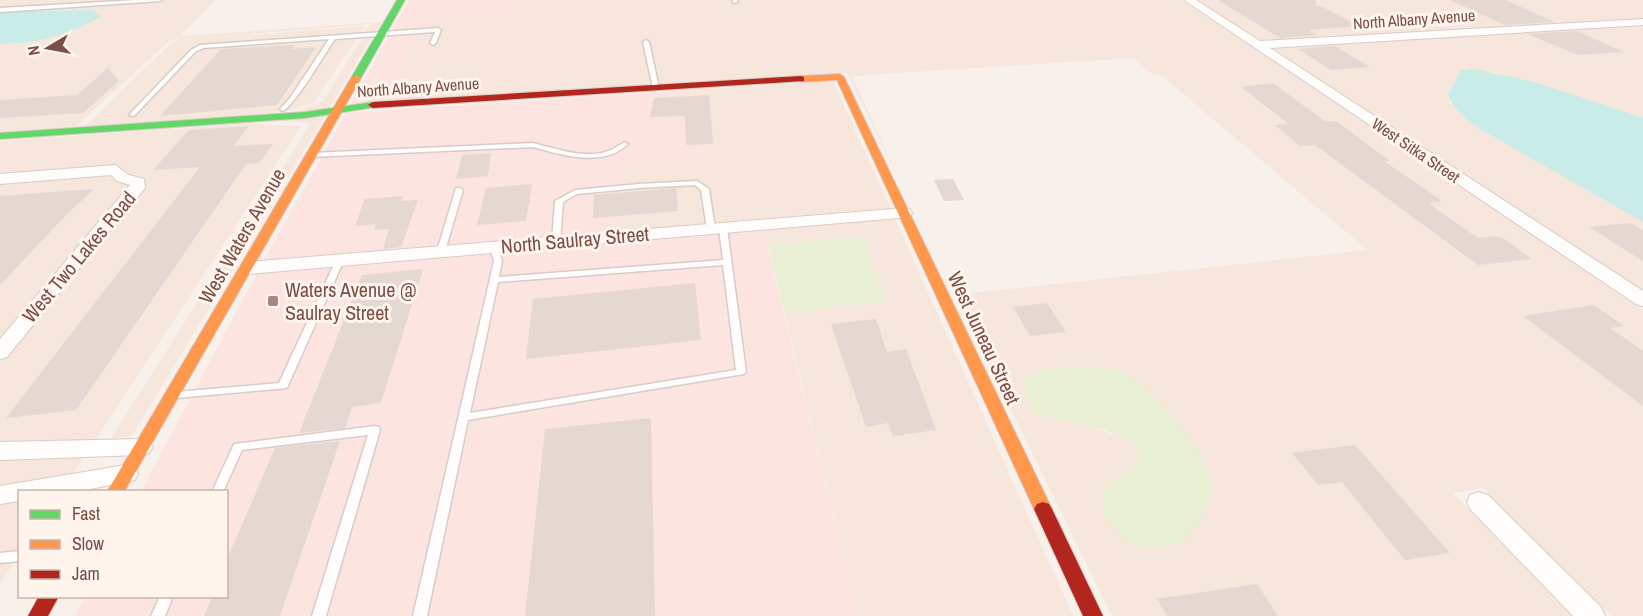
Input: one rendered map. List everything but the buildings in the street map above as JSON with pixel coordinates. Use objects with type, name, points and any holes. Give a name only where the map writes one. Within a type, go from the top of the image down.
[{"type":"street","name":"West Waters Avenue","points":[[120,483],[401,0]]},
{"type":"street","name":"West Sitka Street","points":[[1189,0],[1643,300]]},
{"type":"street","name":"North Albany Avenue","points":[[1259,45],[1642,22]]},
{"type":"street","name":"North Albany Avenue","points":[[0,136],[338,110],[373,105],[840,77]]},
{"type":"street","name":"West Juneau Street","points":[[840,77],[1093,616]]},
{"type":"street","name":"West Two Lakes Road","points":[[0,178],[115,170],[123,178],[138,182],[137,188],[0,352]]},
{"type":"street","name":"North Saulray Street","points":[[246,268],[903,213]]},
{"type":"street","points":[[0,451],[141,447]]},
{"type":"street","points":[[50,490],[120,483]]},
{"type":"street","points":[[0,495],[18,493]]},
{"type":"street","points":[[1479,502],[1591,616]]},
{"type":"street","points":[[38,616],[49,598]]},
{"type":"lane","points":[[0,10],[159,0]]},
{"type":"lane","points":[[132,115],[193,51],[202,46],[438,30],[433,43]]},
{"type":"lane","points":[[283,109],[333,37]]},
{"type":"lane","points":[[646,42],[656,88]]},
{"type":"lane","points":[[311,156],[533,145],[564,154],[589,154],[619,151],[625,144]]},
{"type":"lane","points":[[466,417],[741,372],[728,262],[705,189],[697,183],[575,192],[563,197],[559,201],[556,242]]},
{"type":"lane","points":[[441,251],[459,190]]},
{"type":"lane","points":[[420,616],[466,417],[498,261],[494,247]]},
{"type":"lane","points":[[172,395],[283,386],[340,260]]},
{"type":"lane","points":[[494,280],[728,262]]},
{"type":"lane","points":[[218,490],[238,447],[375,430],[320,616]]},
{"type":"lane","points":[[0,558],[18,556]]},
{"type":"lane","points":[[158,616],[167,598]]},
{"type":"shaded area","points":[[0,0],[215,0],[180,36],[381,22],[329,108],[295,112],[322,102],[371,24],[169,41],[76,126],[0,133],[0,44],[19,44],[70,32],[90,23],[92,10],[0,11]]},
{"type":"shaded area","points":[[409,0],[515,0],[511,18],[424,22],[383,101],[350,105]]},
{"type":"shaded area","points":[[515,0],[1181,0],[1643,309],[1643,616],[1611,616],[1483,488],[1453,493],[1571,616],[1112,616],[955,295],[1367,250],[1161,75],[1152,74],[1133,58],[852,76],[900,181],[847,73],[383,101],[424,22],[511,18]],"holes":[[[1084,424],[1193,445],[1213,482],[1210,501],[1101,491],[1124,474],[1140,458],[1131,441]]]},
{"type":"shaded area","points":[[1197,0],[1643,0],[1643,19],[1263,42]]},
{"type":"shaded area","points":[[365,26],[314,102],[285,112],[85,126],[174,41]]},
{"type":"shaded area","points":[[1643,26],[1643,118],[1494,72],[1461,70],[1448,94],[1452,105],[1485,132],[1643,222],[1643,291],[1271,48]]},
{"type":"shaded area","points":[[833,81],[890,208],[619,231],[621,165],[709,154],[699,89]]},
{"type":"shaded area","points":[[699,89],[709,154],[621,166],[619,231],[264,260],[346,113]]},
{"type":"shaded area","points":[[325,116],[131,437],[111,438],[310,125],[305,122],[262,121]]},
{"type":"shaded area","points":[[248,124],[301,126],[63,490],[18,490],[18,557],[0,584],[0,141]]},
{"type":"shaded area","points":[[895,219],[1073,616],[857,616],[785,313],[885,301],[863,236],[768,245],[764,230]]},
{"type":"shaded area","points":[[764,230],[857,616],[75,616],[84,598],[228,598],[228,490],[142,490],[257,273]]},
{"type":"green space","points":[[863,236],[886,301],[785,313],[768,245]]},
{"type":"green space","points":[[1080,366],[1118,372],[1140,384],[1178,424],[1200,455],[1208,469],[1213,489],[1204,514],[1183,543],[1155,548],[1130,546],[1104,516],[1101,491],[1124,474],[1140,458],[1131,441],[1105,430],[1048,418],[1033,412],[1026,398],[1024,378],[1048,369]]},
{"type":"water","points":[[92,10],[101,16],[65,33],[39,40],[0,44],[0,11]]},
{"type":"water","points":[[1475,69],[1534,82],[1643,118],[1643,222],[1485,132],[1463,116],[1454,106],[1448,94],[1461,70]]},
{"type":"traffic: fast","points":[[356,78],[401,0]]},
{"type":"traffic: fast","points":[[0,136],[305,115],[373,105]]},
{"type":"traffic: slow","points":[[801,79],[840,77],[1043,509]]},
{"type":"traffic: slow","points":[[116,490],[356,78]]},
{"type":"traffic: jam","points":[[373,105],[801,79]]},
{"type":"traffic: jam","points":[[1043,509],[1093,616]]},
{"type":"traffic: jam","points":[[38,616],[49,598]]},
{"type":"place","name":"Waters Avenue @ Saulray Street","points":[[273,301]]}]
